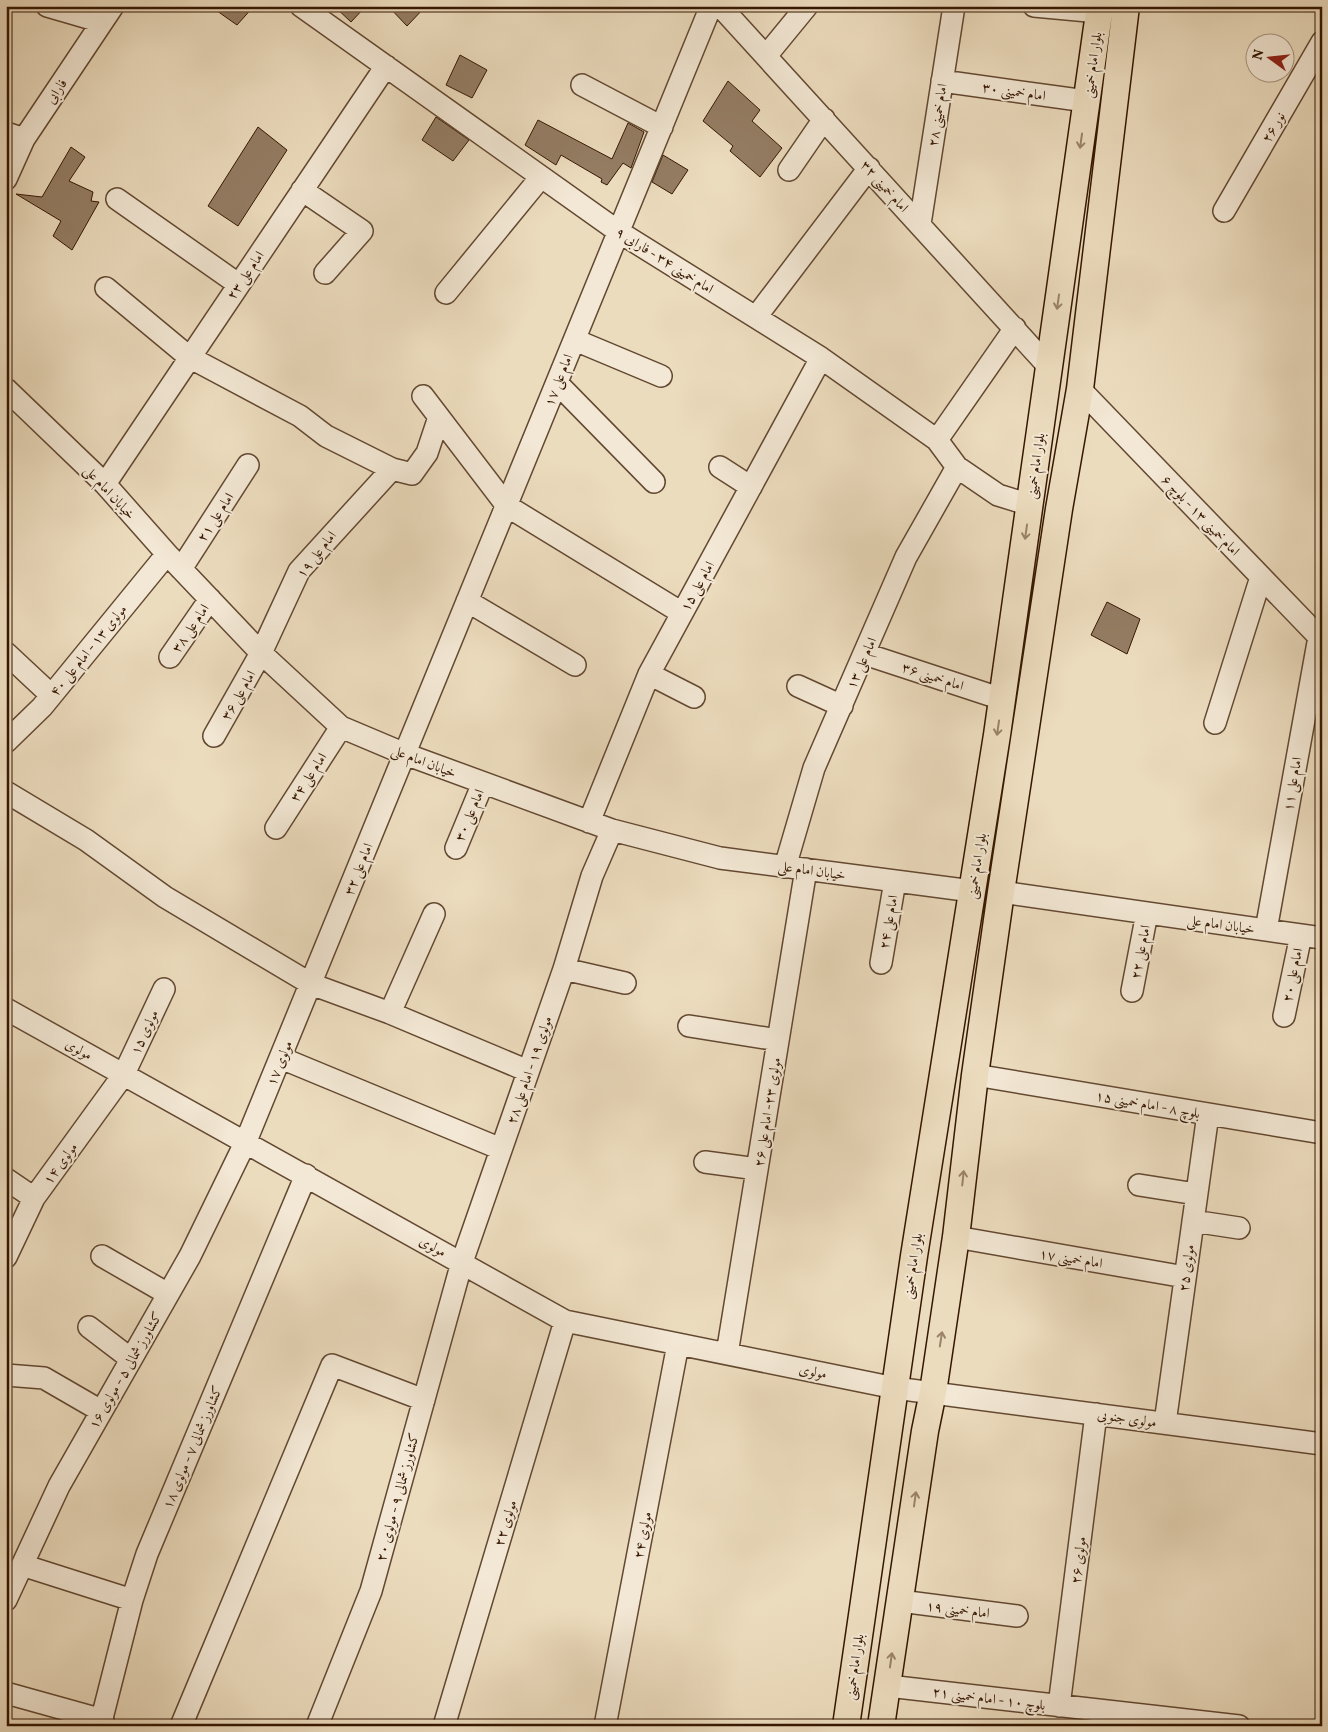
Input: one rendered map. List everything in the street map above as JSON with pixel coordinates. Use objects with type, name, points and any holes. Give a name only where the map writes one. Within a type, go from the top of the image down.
[{"type":"main road","name":"بلوار امام خمینی","points":[[881,1726],[924,1431],[933,1392],[956,1237],[975,1075],[1001,892],[1059,509],[1080,389],[1126,6]]},
{"type":"main road","name":"بلوار امام خمینی","points":[[846,1726],[895,1388],[1002,698],[1100,9]]},
{"type":"main road","points":[[972,892],[1001,892]]},
{"type":"street","points":[[47,6],[108,14]]},
{"type":"street","name":"امام خمینی ۳۴ - فارابی ۹","points":[[301,6],[619,232],[821,358],[937,440],[957,468],[998,495],[1030,505]]},
{"type":"street","name":"امام علی ۱۷","points":[[405,754],[711,6]]},
{"type":"street","name":"امام خمینی ۳۲","points":[[720,6],[1015,328],[1049,368]]},
{"type":"street","points":[[766,56],[807,6]]},
{"type":"street","name":"امام خمینی ۲۸","points":[[920,224],[954,6]]},
{"type":"street","points":[[1034,6],[1100,9]]},
{"type":"street","name":"فارابی","points":[[6,179],[15,136],[108,14]]},
{"type":"street","name":"نور ۲۶","points":[[1224,212],[1322,42]]},
{"type":"street","name":"امام علی ۲۳","points":[[104,484],[386,66]]},
{"type":"street","name":"امام خمینی ۳۰","points":[[942,81],[1086,101]]},
{"type":"street","points":[[582,85],[662,127]]},
{"type":"street","points":[[788,170],[824,119]]},
{"type":"street","points":[[756,317],[869,168]]},
{"type":"street","points":[[446,293],[541,177]]},
{"type":"street","points":[[302,190],[362,231],[325,273]]},
{"type":"street","points":[[117,199],[238,284]]},
{"type":"street","points":[[106,288],[189,358],[300,416],[326,436],[392,469],[412,474],[427,453],[438,417]]},
{"type":"street","points":[[937,440],[1015,328]]},
{"type":"street","points":[[575,340],[661,376]]},
{"type":"street","name":"امام علی ۱۵","points":[[590,822],[649,674],[821,358]]},
{"type":"street","points":[[557,383],[654,482]]},
{"type":"street","name":"خیابان امام علی","points":[[6,388],[104,484],[261,653],[341,727],[405,754],[612,830],[720,858],[972,892]]},
{"type":"street","name":"امام خمینی ۱۳ - بلوچ ۶","points":[[1080,389],[1321,637]]},
{"type":"street","points":[[423,396],[507,506],[682,613]]},
{"type":"street","name":"امام علی ۲۱","points":[[181,569],[248,465]]},
{"type":"street","points":[[720,467],[751,487]]},
{"type":"street","name":"امام علی ۱۳","points":[[785,866],[814,768],[906,557],[957,468]]},
{"type":"street","name":"امام علی ۱۹","points":[[261,653],[299,571],[392,469]]},
{"type":"street","name":"مولوی ۱۳ - امام علی ۴۰","points":[[6,742],[51,695],[167,554]]},
{"type":"street","points":[[1215,723],[1261,577]]},
{"type":"street","name":"امام علی ۳۸","points":[[170,657],[210,599]]},
{"type":"street","points":[[468,601],[575,665]]},
{"type":"street","name":"امام علی ۱۱","points":[[1266,930],[1321,637]]},
{"type":"street","points":[[6,653],[51,695]]},
{"type":"street","name":"امام علی ۳۶","points":[[214,736],[261,653]]},
{"type":"street","name":"امام خمینی ۳۶","points":[[865,654],[1002,698]]},
{"type":"street","points":[[649,674],[694,696]]},
{"type":"street","points":[[798,686],[842,706]]},
{"type":"street","name":"امام علی ۳۴","points":[[276,828],[341,727]]},
{"type":"street","name":"امام علی ۳۲","points":[[311,984],[405,754]]},
{"type":"street","name":"امام علی ۳۰","points":[[456,848],[483,783]]},
{"type":"street","points":[[6,792],[86,840],[165,897],[311,984],[390,1013],[528,1071]]},
{"type":"street","name":"مولوی ۱۹ - امام علی ۲۸","points":[[462,1262],[564,969],[592,876],[612,830]]},
{"type":"street","name":"مولوی ۲۳- امام علی ۲۶","points":[[727,1354],[806,869]]},
{"type":"street","name":"امام علی ۲۴","points":[[881,963],[895,881]]},
{"type":"street","name":"خیابان امام علی","points":[[1001,892],[1322,938]]},
{"type":"street","name":"امام علی ۲۲","points":[[1132,991],[1147,913]]},
{"type":"street","points":[[390,1013],[434,914]]},
{"type":"street","name":"امام علی ۲۰","points":[[1284,1016],[1301,935]]},
{"type":"street","points":[[564,969],[625,983]]},
{"type":"street","name":"مولوی ۱۷","points":[[246,1142],[311,984]]},
{"type":"street","name":"مولوی ۱۵","points":[[124,1074],[164,989]]},
{"type":"street","name":"مولوی","points":[[6,1009],[565,1321],[895,1388],[933,1392]]},
{"type":"street","points":[[689,1026],[778,1040]]},
{"type":"street","points":[[280,1058],[501,1149]]},
{"type":"street","name":"مولوی ۱۴","points":[[6,1257],[34,1198],[124,1074]]},
{"type":"street","name":"بلوچ ۸ - امام خمینی ۱۵","points":[[975,1075],[1322,1133]]},
{"type":"street","name":"مولوی ۲۵","points":[[1165,1423],[1208,1114]]},
{"type":"street","name":"کشاورز شمالی ۵ - مولوی ۱۶","points":[[6,1600],[59,1486],[190,1256],[246,1142]]},
{"type":"street","points":[[705,1162],[757,1169]]},
{"type":"street","name":"کشاورز شمالی ۷ - مولوی ۱۸","points":[[102,1723],[132,1600],[147,1554],[306,1175]]},
{"type":"street","points":[[6,1179],[34,1198]]},
{"type":"street","points":[[1139,1185],[1196,1194]]},
{"type":"street","points":[[1193,1221],[1239,1228]]},
{"type":"street","name":"امام خمینی ۱۷","points":[[956,1237],[1185,1277]]},
{"type":"street","points":[[102,1256],[168,1294]]},
{"type":"street","name":"کشاورز شمالی ۹ - مولوی ۲۰","points":[[317,1726],[371,1591],[462,1262]]},
{"type":"street","name":"مولوی ۲۲","points":[[444,1726],[565,1321]]},
{"type":"street","points":[[89,1326],[131,1358]]},
{"type":"street","name":"مولوی ۲۴","points":[[605,1726],[678,1344]]},
{"type":"street","points":[[181,1726],[332,1365],[424,1400]]},
{"type":"street","points":[[6,1375],[44,1378],[101,1411]]},
{"type":"street","name":"مولوی جنوبی","points":[[933,1392],[1322,1444]]},
{"type":"street","name":"مولوی ۲۶","points":[[1059,1706],[1096,1414]]},
{"type":"street","points":[[22,1565],[132,1600]]},
{"type":"street","name":"امام خمینی ۱۹","points":[[900,1601],[1017,1616]]},
{"type":"street","name":"بلوچ ۱۰ - امام خمینی ۲۱","points":[[888,1686],[1239,1726]]},
{"type":"street","points":[[6,1693],[102,1723]]},
{"type":"building","points":[[210,6],[254,6],[237,25]]},
{"type":"building","points":[[334,6],[366,6],[351,22]]},
{"type":"building","points":[[388,6],[426,6],[407,26]]},
{"type":"building","points":[[460,55],[487,70],[472,98],[446,85]]},
{"type":"building","points":[[728,81],[760,110],[752,121],[782,148],[760,177],[730,151],[733,146],[703,121]]},
{"type":"building","points":[[436,117],[469,140],[453,161],[422,140]]},
{"type":"building","points":[[538,120],[612,159],[628,123],[644,132],[631,168],[623,163],[607,185],[601,182],[602,179],[561,155],[556,165],[525,145]]},
{"type":"building","points":[[258,127],[287,150],[238,226],[208,206]]},
{"type":"building","points":[[71,147],[85,157],[69,181],[93,192],[91,201],[99,202],[72,250],[53,236],[61,221],[16,194],[42,197]]},
{"type":"building","points":[[663,155],[688,170],[672,194],[652,182]]},
{"type":"building","points":[[1107,602],[1140,619],[1127,654],[1091,635]]}]
